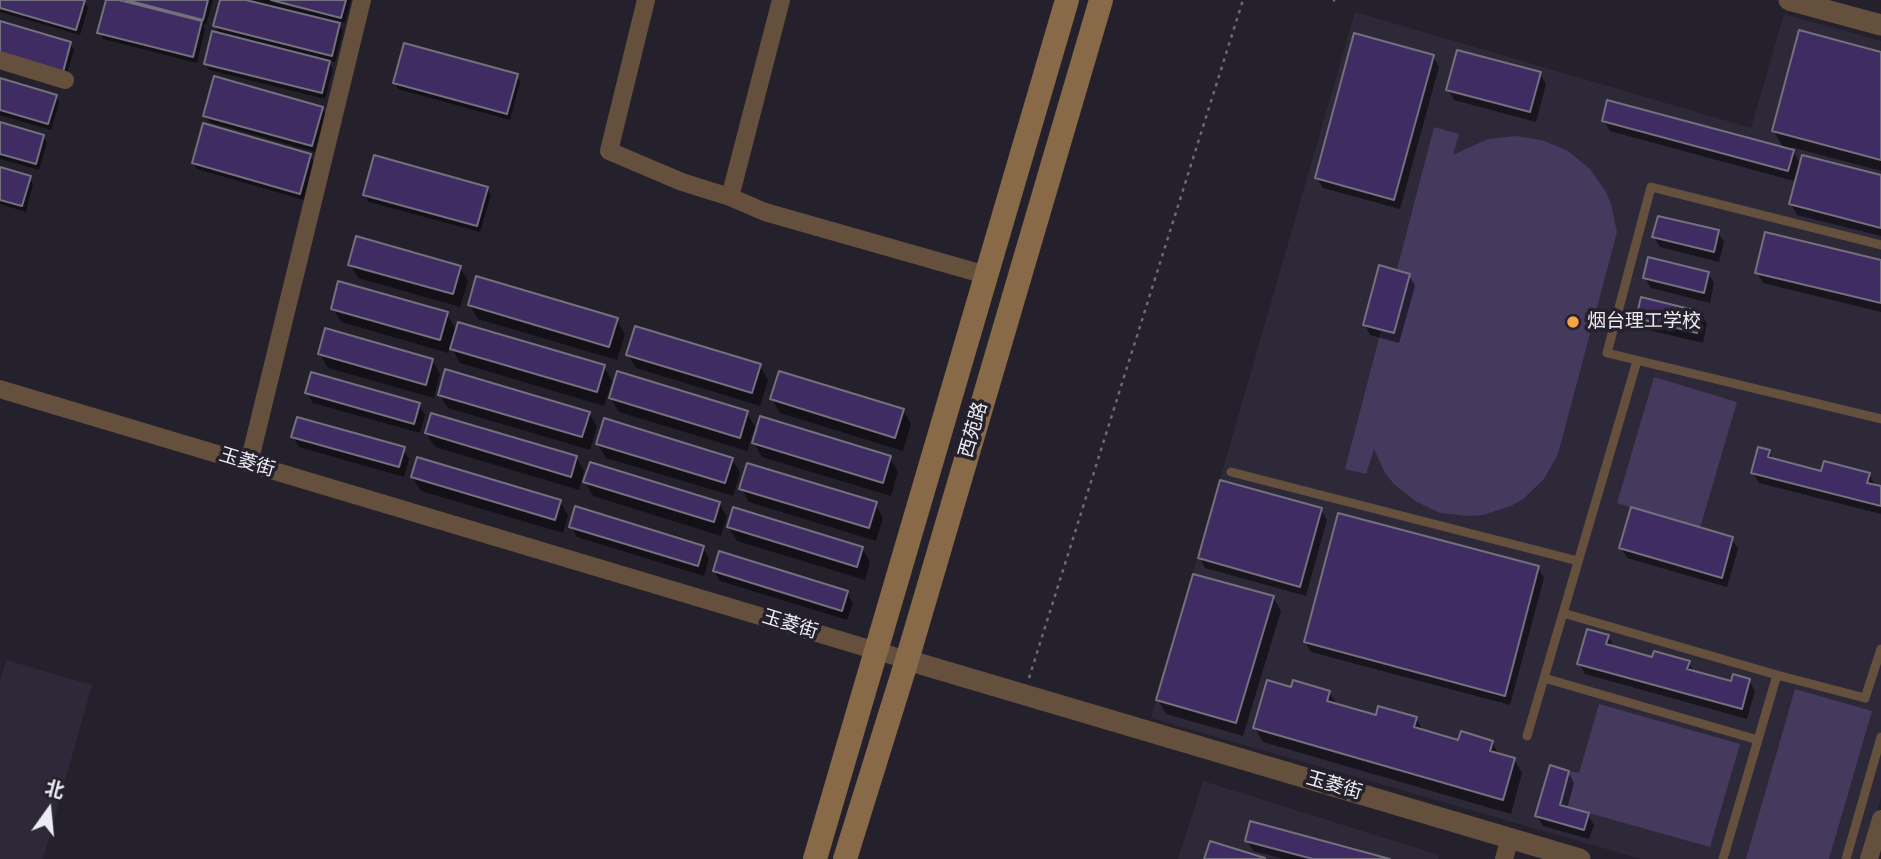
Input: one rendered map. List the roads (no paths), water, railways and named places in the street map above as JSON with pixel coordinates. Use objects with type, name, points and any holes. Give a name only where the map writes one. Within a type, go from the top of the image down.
[{"type":"main road","name":"西苑路","points":[[815,859],[1067,0]]},
{"type":"main road","name":"西苑路","points":[[845,859],[907,660],[1101,0]]},
{"type":"street","points":[[248,463],[362,0]]},
{"type":"street","points":[[646,0],[609,151],[682,182],[730,197],[765,212],[986,275]]},
{"type":"street","points":[[730,197],[781,0]]},
{"type":"street","points":[[1788,0],[1881,25]]},
{"type":"street","points":[[0,60],[65,80]]},
{"type":"street","name":"玉菱街","points":[[0,389],[1580,859]]},
{"type":"street","points":[[1869,859],[1881,819]]},
{"type":"street","points":[[1504,859],[1510,838]]},
{"type":"lane","points":[[1881,245],[1651,187],[1607,353],[1881,419]]},
{"type":"lane","points":[[1527,736],[1637,361]]},
{"type":"lane","points":[[1231,472],[1578,561]]},
{"type":"lane","points":[[1563,613],[1864,698],[1881,649]]},
{"type":"lane","points":[[1723,859],[1777,675]]},
{"type":"lane","points":[[1544,678],[1758,740]]},
{"type":"lane","points":[[1846,859],[1881,737]]},
{"type":"place","name":"烟台理工学校","points":[[1573,322]]}]
